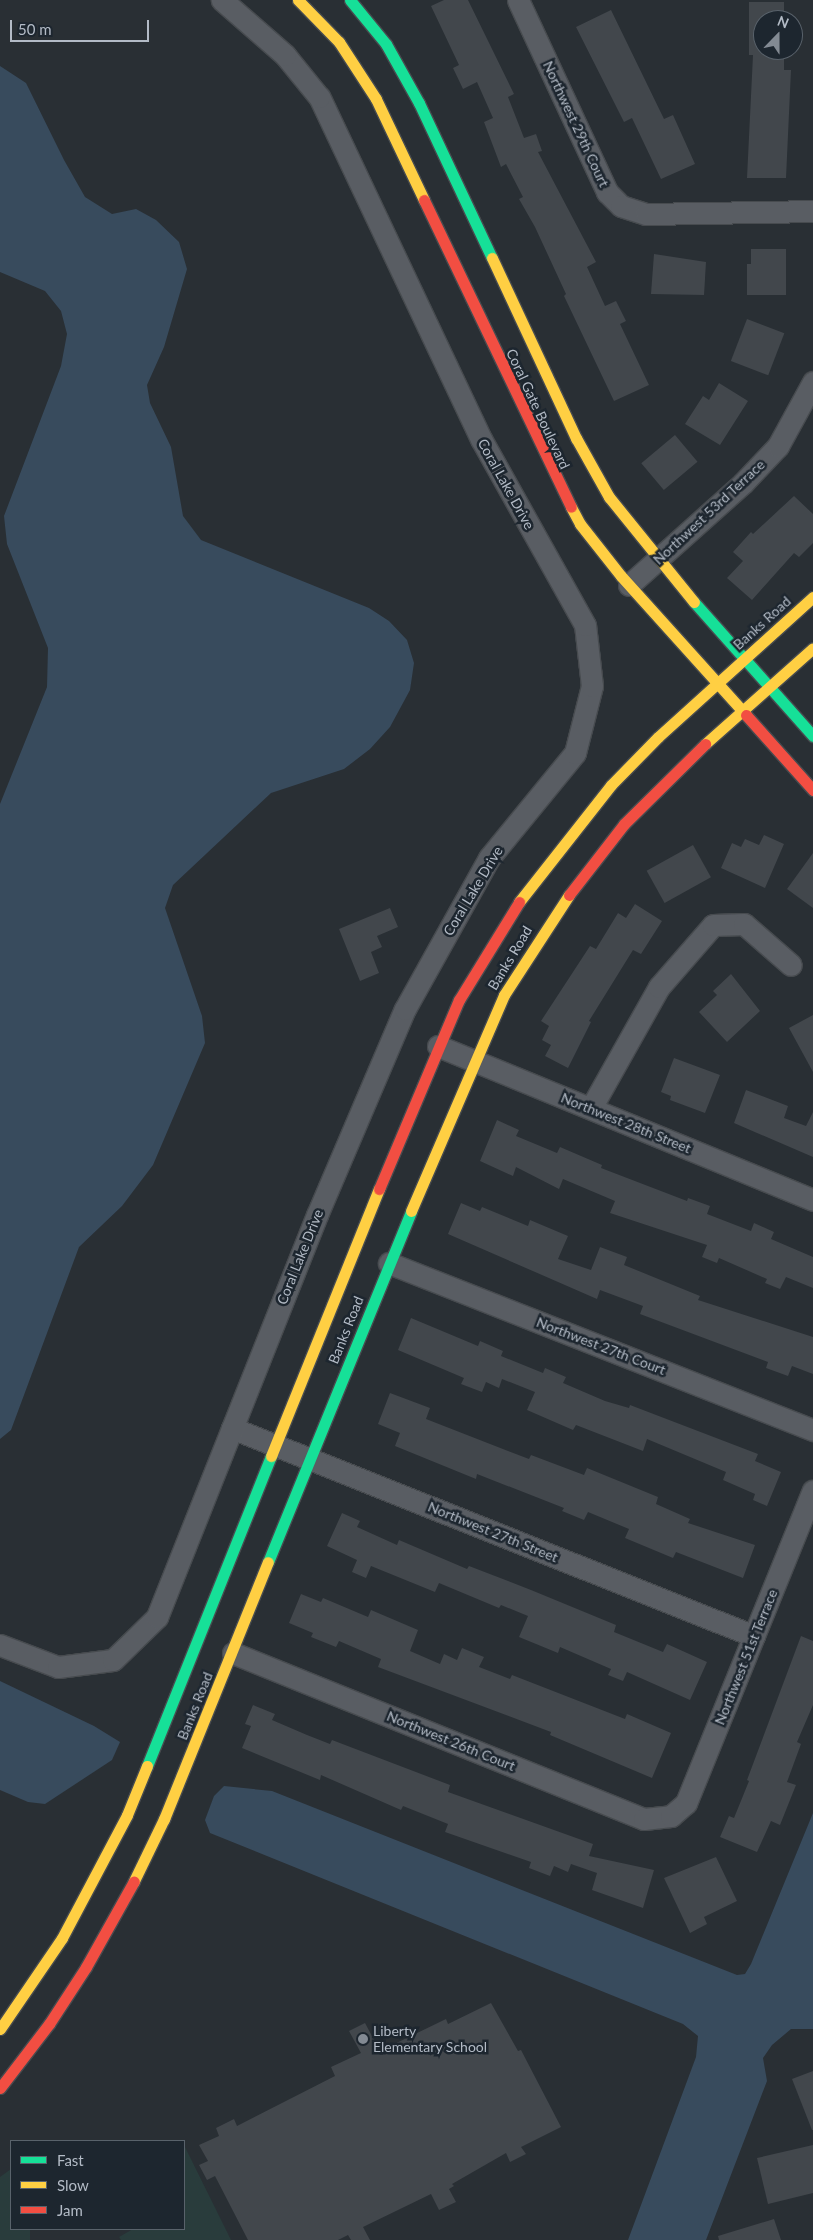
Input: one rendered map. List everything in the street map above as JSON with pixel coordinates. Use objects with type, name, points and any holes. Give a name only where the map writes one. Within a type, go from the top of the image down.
[{"type":"street","name":"Coral Lake Drive","points":[[0,1645],[58,1667],[113,1660],[157,1617],[317,1215],[404,1009],[489,858],[575,753],[592,686],[585,625],[481,439],[319,97],[285,55],[222,0]]},
{"type":"street","name":"Coral Gate Boulevard","points":[[298,0],[339,42],[376,99],[563,495],[585,530],[629,585],[813,790]]},
{"type":"street","name":"Coral Gate Boulevard","points":[[350,0],[386,44],[419,103],[588,461],[628,526],[813,736]]},
{"type":"street","name":"Northwest 29th Court","points":[[518,0],[607,192],[621,206],[646,214],[813,211]]},
{"type":"street","name":"Northwest 53rd Terrace","points":[[629,585],[743,484],[778,446],[813,382]]},
{"type":"street","name":"Banks Road","points":[[0,2029],[62,1938],[127,1816],[438,1046],[493,941],[530,885],[610,785],[813,597]]},
{"type":"street","name":"Banks Road","points":[[0,2088],[49,2024],[121,1907],[164,1819],[472,1061],[504,995],[540,935],[581,877],[665,781],[813,648]]},
{"type":"street","points":[[591,1108],[659,987],[713,925],[744,924],[792,965]]},
{"type":"street","name":"Northwest 28th Street","points":[[438,1046],[813,1200]]},
{"type":"street","name":"Northwest 27th Court","points":[[389,1263],[813,1430]]},
{"type":"street","name":"Northwest 27th Street","points":[[232,1428],[754,1636]]},
{"type":"street","name":"Northwest 51st Terrace","points":[[671,1816],[686,1803],[813,1491]]},
{"type":"street","name":"Northwest 26th Court","points":[[233,1653],[644,1819],[671,1816]]},
{"type":"shaded area","points":[[185,2147],[231,2240],[121,2240],[119,2237],[131,2230],[185,2230]]},
{"type":"shaded area","points":[[10,2170],[10,2230],[30,2230],[30,2240],[0,2240],[0,2177]]},
{"type":"water","points":[[0,66],[26,83],[64,160],[85,197],[112,214],[136,209],[156,220],[179,242],[187,269],[164,347],[147,385],[150,403],[171,447],[183,516],[201,540],[369,608],[389,621],[407,640],[414,663],[410,690],[390,727],[370,749],[344,769],[271,793],[173,885],[165,908],[202,1016],[205,1043],[153,1165],[122,1206],[79,1247],[11,1430],[0,1439],[0,804],[47,687],[48,648],[7,544],[4,516],[61,366],[67,334],[61,311],[45,291],[0,272]]},
{"type":"water","points":[[0,1681],[94,1726],[120,1742],[112,1760],[45,1804],[28,1802],[0,1790]]},
{"type":"water","points":[[224,1786],[272,1791],[737,1975],[745,1974],[751,1964],[813,1813],[813,2029],[791,2029],[772,2045],[763,2058],[767,2081],[706,2240],[628,2240],[696,2057],[698,2036],[683,2024],[210,1833],[205,1820],[214,1796]]},
{"type":"building","points":[[444,0],[468,0],[514,94],[508,97],[524,138],[536,134],[542,151],[538,152],[596,262],[587,267],[605,306],[616,301],[626,321],[620,324],[649,385],[614,401],[564,296],[566,294],[535,227],[519,199],[523,197],[506,164],[501,167],[484,122],[493,118],[477,82],[463,89],[453,68],[459,65],[431,6]]},
{"type":"building","points":[[749,2],[784,2],[784,10],[753,10],[753,55],[749,55]]},
{"type":"building","points":[[611,10],[664,119],[673,115],[695,164],[661,179],[632,118],[624,122],[576,27]]},
{"type":"building","points":[[753,55],[753,60],[784,60],[784,70],[791,70],[786,178],[747,178]]},
{"type":"building","points":[[751,249],[786,249],[786,295],[747,295],[747,264],[751,264]]},
{"type":"building","points":[[654,254],[706,262],[704,295],[651,294]]},
{"type":"building","points":[[747,319],[784,333],[768,375],[731,361]]},
{"type":"building","points":[[719,383],[748,401],[720,445],[685,424],[703,396],[709,400]]},
{"type":"building","points":[[675,435],[697,462],[664,490],[641,463]]},
{"type":"building","points":[[794,496],[813,514],[813,543],[799,557],[794,553],[752,600],[727,578],[743,561],[733,552],[751,532],[753,534]]},
{"type":"building","points":[[764,835],[784,844],[765,888],[721,868],[732,843],[741,847],[745,839],[759,845]]},
{"type":"building","points":[[693,845],[711,877],[665,903],[647,871]]},
{"type":"building","points":[[813,853],[813,908],[787,889]]},
{"type":"building","points":[[635,904],[662,921],[641,954],[633,950],[589,1021],[591,1022],[568,1068],[545,1056],[551,1045],[542,1040],[549,1026],[541,1021],[590,946],[596,949],[618,913],[626,918]]},
{"type":"building","points":[[390,908],[398,927],[377,936],[382,947],[371,952],[379,973],[360,981],[339,929]]},
{"type":"building","points":[[731,974],[760,1011],[727,1042],[699,1012],[717,995],[713,991]]},
{"type":"building","points":[[813,1015],[813,1072],[789,1028]]},
{"type":"building","points":[[674,1058],[720,1075],[705,1113],[670,1100],[671,1096],[661,1092]]},
{"type":"building","points":[[746,1090],[788,1106],[784,1118],[806,1126],[813,1112],[813,1157],[734,1123]]},
{"type":"building","points":[[497,1120],[519,1130],[516,1136],[557,1153],[560,1147],[602,1165],[601,1168],[687,1201],[688,1198],[710,1206],[707,1214],[751,1231],[754,1223],[774,1232],[771,1239],[813,1257],[813,1288],[786,1277],[780,1289],[765,1283],[767,1279],[719,1258],[717,1263],[702,1257],[707,1245],[610,1213],[615,1201],[563,1179],[559,1189],[516,1167],[513,1176],[480,1161]]},
{"type":"building","points":[[461,1203],[480,1211],[482,1207],[528,1226],[530,1220],[568,1236],[558,1259],[591,1270],[600,1247],[627,1257],[624,1265],[700,1296],[698,1300],[813,1337],[813,1374],[792,1366],[788,1376],[766,1368],[768,1362],[640,1314],[643,1306],[600,1290],[597,1299],[448,1234]]},
{"type":"building","points":[[411,1318],[478,1346],[480,1341],[503,1351],[501,1356],[543,1373],[545,1368],[566,1377],[563,1383],[605,1401],[629,1408],[630,1405],[758,1454],[755,1461],[781,1472],[767,1506],[753,1500],[755,1494],[723,1480],[726,1472],[647,1439],[643,1451],[576,1425],[573,1430],[527,1410],[535,1392],[502,1379],[499,1388],[486,1382],[482,1392],[461,1384],[464,1378],[398,1350]]},
{"type":"building","points":[[390,1393],[430,1408],[426,1419],[529,1459],[531,1455],[584,1475],[587,1468],[658,1497],[656,1504],[690,1519],[688,1523],[755,1545],[743,1578],[676,1552],[673,1558],[625,1538],[629,1529],[588,1512],[584,1520],[562,1511],[564,1508],[477,1474],[476,1479],[395,1446],[400,1433],[378,1424]]},
{"type":"building","points":[[342,1513],[360,1521],[357,1527],[397,1545],[399,1540],[467,1569],[469,1566],[531,1590],[616,1625],[614,1632],[663,1652],[667,1644],[707,1662],[690,1700],[627,1672],[623,1681],[608,1675],[611,1669],[560,1647],[558,1653],[519,1637],[528,1616],[501,1605],[499,1608],[439,1583],[435,1592],[371,1566],[366,1578],[352,1572],[357,1560],[327,1546]]},
{"type":"building","points":[[301,1594],[321,1602],[323,1598],[368,1617],[371,1610],[418,1630],[410,1651],[440,1664],[444,1654],[457,1660],[462,1648],[484,1657],[479,1667],[510,1679],[512,1675],[625,1719],[627,1714],[671,1733],[652,1778],[550,1735],[551,1732],[378,1667],[381,1659],[339,1641],[336,1647],[311,1637],[313,1633],[289,1623]]},
{"type":"building","points":[[801,1636],[813,1641],[813,1705],[797,1742],[801,1744],[787,1782],[796,1785],[780,1825],[771,1821],[757,1852],[720,1837],[729,1816],[734,1818],[749,1781],[747,1780]]},
{"type":"building","points":[[253,1705],[275,1714],[272,1720],[307,1735],[330,1744],[332,1740],[450,1785],[448,1792],[593,1844],[589,1856],[654,1870],[643,1908],[592,1890],[597,1873],[571,1864],[568,1872],[554,1866],[550,1876],[529,1868],[531,1862],[445,1832],[448,1824],[403,1806],[401,1810],[321,1775],[320,1780],[242,1748],[251,1726],[245,1724]]},
{"type":"building","points":[[716,1857],[737,1901],[704,1917],[707,1924],[690,1933],[664,1878]]},
{"type":"building","points":[[491,2003],[518,2051],[521,2050],[561,2127],[521,2147],[526,2154],[510,2162],[506,2153],[452,2184],[454,2186],[449,2189],[456,2202],[439,2210],[431,2194],[363,2227],[370,2240],[351,2240],[348,2235],[338,2240],[248,2240],[215,2176],[207,2180],[199,2165],[208,2161],[199,2145],[219,2136],[216,2128],[234,2119],[237,2126],[335,2076],[331,2067],[361,2053],[349,2031],[365,2023],[380,2051],[446,2019],[448,2024]]},
{"type":"building","points":[[813,2071],[813,2130],[812,2130],[792,2079]]},
{"type":"building","points":[[813,2145],[813,2193],[768,2204],[757,2158]]},
{"type":"building","points":[[774,2219],[781,2240],[719,2240],[718,2236]]},
{"type":"traffic: fast","points":[[350,0],[386,44],[419,103],[492,258]]},
{"type":"traffic: fast","points":[[694,602],[813,736]]},
{"type":"traffic: fast","points":[[268,1562],[411,1211]]},
{"type":"traffic: fast","points":[[147,1766],[271,1456]]},
{"type":"traffic: slow","points":[[298,0],[339,42],[376,99],[424,200]]},
{"type":"traffic: slow","points":[[492,258],[576,438],[609,497],[694,602]]},
{"type":"traffic: slow","points":[[571,507],[580,524],[621,576],[746,715]]},
{"type":"traffic: slow","points":[[519,902],[611,785],[658,737],[813,597]]},
{"type":"traffic: slow","points":[[705,744],[813,648]]},
{"type":"traffic: slow","points":[[411,1211],[504,995],[569,895]]},
{"type":"traffic: slow","points":[[271,1456],[379,1189]]},
{"type":"traffic: slow","points":[[134,1881],[164,1819],[268,1562]]},
{"type":"traffic: slow","points":[[0,2029],[62,1938],[127,1815],[147,1766]]},
{"type":"traffic: jam","points":[[424,200],[571,507]]},
{"type":"traffic: jam","points":[[746,715],[813,790]]},
{"type":"traffic: jam","points":[[569,895],[624,824],[705,744]]},
{"type":"traffic: jam","points":[[379,1189],[459,1000],[519,902]]},
{"type":"traffic: jam","points":[[0,2088],[49,2024],[86,1967],[134,1881]]},
{"type":"place","name":"Liberty Elementary School","points":[[363,2039]]}]
